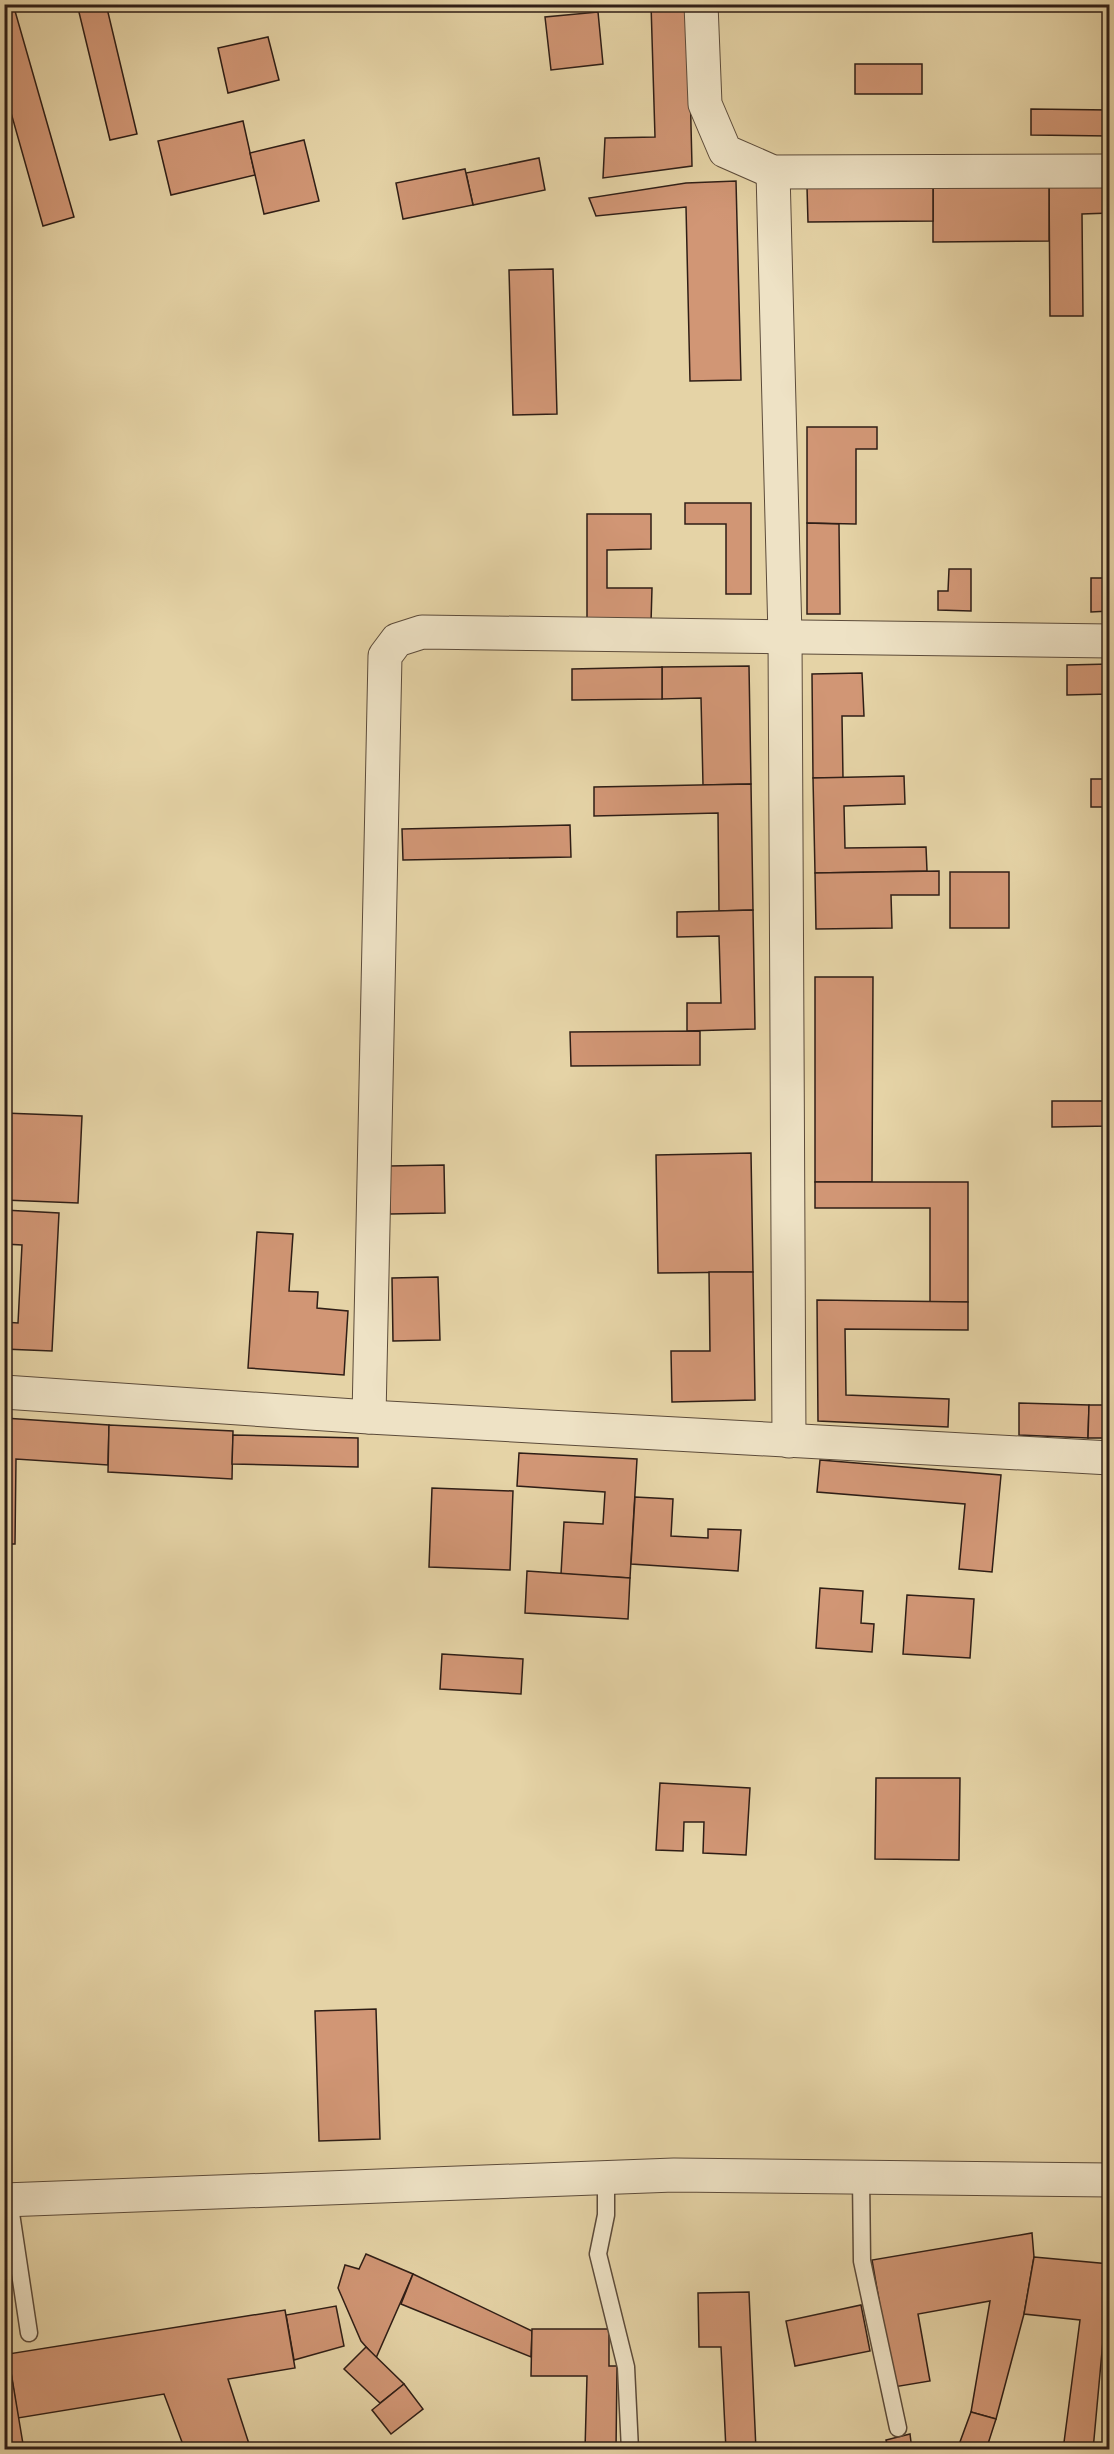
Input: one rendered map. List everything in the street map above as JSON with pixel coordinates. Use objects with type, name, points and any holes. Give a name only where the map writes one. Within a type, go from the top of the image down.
[{"type":"street","points":[[701,4],[705,104],[721,142],[725,151],[772,172],[1110,171]]},
{"type":"street","points":[[772,172],[785,636],[789,1441]]},
{"type":"street","points":[[369,1417],[385,656],[397,639],[422,632],[1110,641]]},
{"type":"street","points":[[4,1392],[369,1417],[1110,1458]]},
{"type":"street","points":[[7,2200],[674,2175],[1110,2180]]},
{"type":"lane","points":[[606,2177],[606,2215],[598,2254],[626,2367],[630,2450]]},
{"type":"lane","points":[[861,2177],[862,2262],[898,2428]]},
{"type":"lane","points":[[7,2200],[29,2333]]},
{"type":"building","points":[[4,4],[13,4],[74,217],[43,226],[4,88]]},
{"type":"building","points":[[77,4],[106,4],[137,134],[110,140]]},
{"type":"building","points":[[651,4],[688,4],[692,166],[603,178],[605,138],[655,137]]},
{"type":"building","points":[[795,4],[1023,4],[1023,10],[795,11]]},
{"type":"building","points":[[598,12],[603,64],[551,70],[545,17]]},
{"type":"building","points":[[268,37],[279,80],[228,93],[218,48]]},
{"type":"building","points":[[855,64],[922,64],[922,94],[855,94]]},
{"type":"building","points":[[1031,109],[1110,110],[1110,136],[1031,135]]},
{"type":"building","points":[[243,121],[255,175],[171,195],[158,141]]},
{"type":"building","points":[[304,140],[319,201],[264,214],[250,153]]},
{"type":"building","points":[[539,158],[545,190],[473,205],[466,173]]},
{"type":"building","points":[[465,169],[473,205],[403,219],[396,183]]},
{"type":"building","points":[[736,181],[741,380],[690,381],[686,207],[596,216],[589,198],[686,183]]},
{"type":"building","points":[[1110,184],[1110,213],[1082,214],[1083,316],[1050,316],[1049,185]]},
{"type":"building","points":[[1049,185],[1049,241],[933,242],[933,186]]},
{"type":"building","points":[[933,186],[933,221],[808,222],[807,187]]},
{"type":"building","points":[[553,269],[557,414],[513,415],[509,270]]},
{"type":"building","points":[[807,427],[877,427],[877,449],[856,449],[856,524],[807,523]]},
{"type":"building","points":[[685,503],[751,503],[751,594],[726,594],[726,524],[685,524]]},
{"type":"building","points":[[587,514],[651,514],[651,549],[607,550],[607,588],[652,588],[651,623],[587,623]]},
{"type":"building","points":[[807,523],[839,524],[840,614],[807,614]]},
{"type":"building","points":[[949,569],[971,569],[971,611],[938,610],[938,591],[948,591]]},
{"type":"building","points":[[1091,578],[1110,578],[1110,611],[1091,612]]},
{"type":"building","points":[[1110,664],[1110,694],[1067,695],[1067,665]]},
{"type":"building","points":[[749,666],[751,784],[703,785],[701,698],[662,699],[662,667]]},
{"type":"building","points":[[662,667],[662,699],[572,700],[572,669]]},
{"type":"building","points":[[862,673],[864,716],[842,716],[843,778],[813,778],[812,674]]},
{"type":"building","points":[[904,776],[905,804],[844,806],[845,848],[926,847],[927,871],[815,873],[813,778]]},
{"type":"building","points":[[1091,779],[1110,779],[1110,807],[1091,807]]},
{"type":"building","points":[[751,784],[753,910],[719,911],[718,813],[594,816],[594,787]]},
{"type":"building","points":[[570,825],[571,857],[403,860],[402,829]]},
{"type":"building","points":[[939,871],[939,895],[891,895],[892,928],[816,929],[815,873]]},
{"type":"building","points":[[950,872],[1009,872],[1009,928],[950,928]]},
{"type":"building","points":[[753,910],[755,1029],[687,1031],[687,1003],[721,1003],[719,936],[677,937],[677,912]]},
{"type":"building","points":[[815,977],[873,977],[872,1182],[815,1182]]},
{"type":"building","points":[[700,1031],[700,1065],[571,1066],[570,1032]]},
{"type":"building","points":[[1052,1101],[1110,1101],[1110,1126],[1052,1127]]},
{"type":"building","points":[[4,1113],[82,1116],[78,1203],[4,1200]]},
{"type":"building","points":[[751,1153],[753,1272],[658,1273],[656,1155]]},
{"type":"building","points":[[444,1165],[445,1213],[390,1214],[389,1166]]},
{"type":"building","points":[[815,1182],[968,1182],[968,1302],[930,1302],[930,1208],[815,1208]]},
{"type":"building","points":[[4,1210],[59,1213],[52,1351],[4,1349],[4,1322],[18,1323],[22,1245],[4,1244]]},
{"type":"building","points":[[257,1232],[293,1234],[289,1291],[318,1292],[317,1308],[348,1311],[344,1375],[248,1368]]},
{"type":"building","points":[[709,1272],[753,1272],[755,1400],[672,1402],[671,1351],[710,1351]]},
{"type":"building","points":[[438,1277],[440,1340],[393,1341],[392,1278]]},
{"type":"building","points":[[817,1300],[968,1302],[968,1330],[845,1329],[846,1395],[949,1399],[948,1427],[818,1421]]},
{"type":"building","points":[[1019,1403],[1089,1405],[1088,1438],[1019,1435]]},
{"type":"building","points":[[1089,1405],[1110,1405],[1110,1438],[1088,1438]]},
{"type":"building","points":[[4,1418],[109,1425],[108,1465],[16,1459],[15,1544],[4,1544]]},
{"type":"building","points":[[109,1425],[233,1431],[232,1479],[108,1472]]},
{"type":"building","points":[[233,1435],[358,1438],[358,1467],[232,1464]]},
{"type":"building","points":[[519,1453],[637,1459],[630,1578],[561,1574],[564,1522],[603,1524],[605,1492],[517,1486]]},
{"type":"building","points":[[820,1460],[1001,1475],[992,1572],[959,1569],[965,1504],[817,1492]]},
{"type":"building","points":[[432,1488],[513,1491],[510,1570],[429,1567]]},
{"type":"building","points":[[635,1497],[673,1499],[671,1536],[708,1538],[708,1529],[741,1530],[738,1571],[631,1564]]},
{"type":"building","points":[[527,1571],[630,1578],[628,1619],[525,1613]]},
{"type":"building","points":[[820,1588],[863,1591],[861,1623],[874,1624],[872,1652],[816,1648]]},
{"type":"building","points":[[907,1595],[974,1599],[970,1658],[903,1654]]},
{"type":"building","points":[[442,1654],[523,1659],[521,1694],[440,1689]]},
{"type":"building","points":[[876,1778],[960,1778],[959,1860],[875,1859]]},
{"type":"building","points":[[660,1783],[750,1788],[746,1855],[703,1853],[704,1822],[684,1822],[683,1851],[656,1850]]},
{"type":"building","points":[[376,2009],[380,2139],[319,2141],[315,2011]]},
{"type":"building","points":[[1032,2233],[1034,2257],[1024,2314],[996,2419],[971,2412],[990,2301],[918,2314],[930,2381],[894,2387],[872,2260]]},
{"type":"building","points":[[366,2254],[413,2274],[376,2358],[361,2341],[338,2288],[345,2265],[359,2269]]},
{"type":"building","points":[[1034,2257],[1110,2264],[1093,2450],[1063,2450],[1080,2320],[1024,2314]]},
{"type":"building","points":[[413,2274],[532,2331],[531,2357],[401,2304]]},
{"type":"building","points":[[1110,2279],[1110,2318],[1106,2318]]},
{"type":"building","points":[[749,2292],[756,2450],[726,2450],[721,2347],[699,2347],[698,2293]]},
{"type":"building","points":[[861,2305],[870,2351],[795,2366],[786,2321]]},
{"type":"building","points":[[336,2306],[344,2346],[294,2360],[286,2315]]},
{"type":"building","points":[[285,2310],[295,2368],[228,2379],[251,2450],[185,2450],[164,2394],[18,2418],[8,2354]]},
{"type":"building","points":[[532,2329],[609,2329],[609,2366],[617,2366],[616,2450],[585,2450],[587,2376],[531,2376]]},
{"type":"building","points":[[4,2332],[8,2354],[24,2450],[4,2450]]},
{"type":"building","points":[[366,2347],[404,2384],[380,2403],[344,2369]]},
{"type":"building","points":[[404,2384],[423,2409],[391,2434],[372,2410]]},
{"type":"building","points":[[971,2412],[996,2419],[986,2450],[957,2450]]},
{"type":"building","points":[[910,2434],[912,2450],[861,2450],[887,2444],[886,2440]]}]
